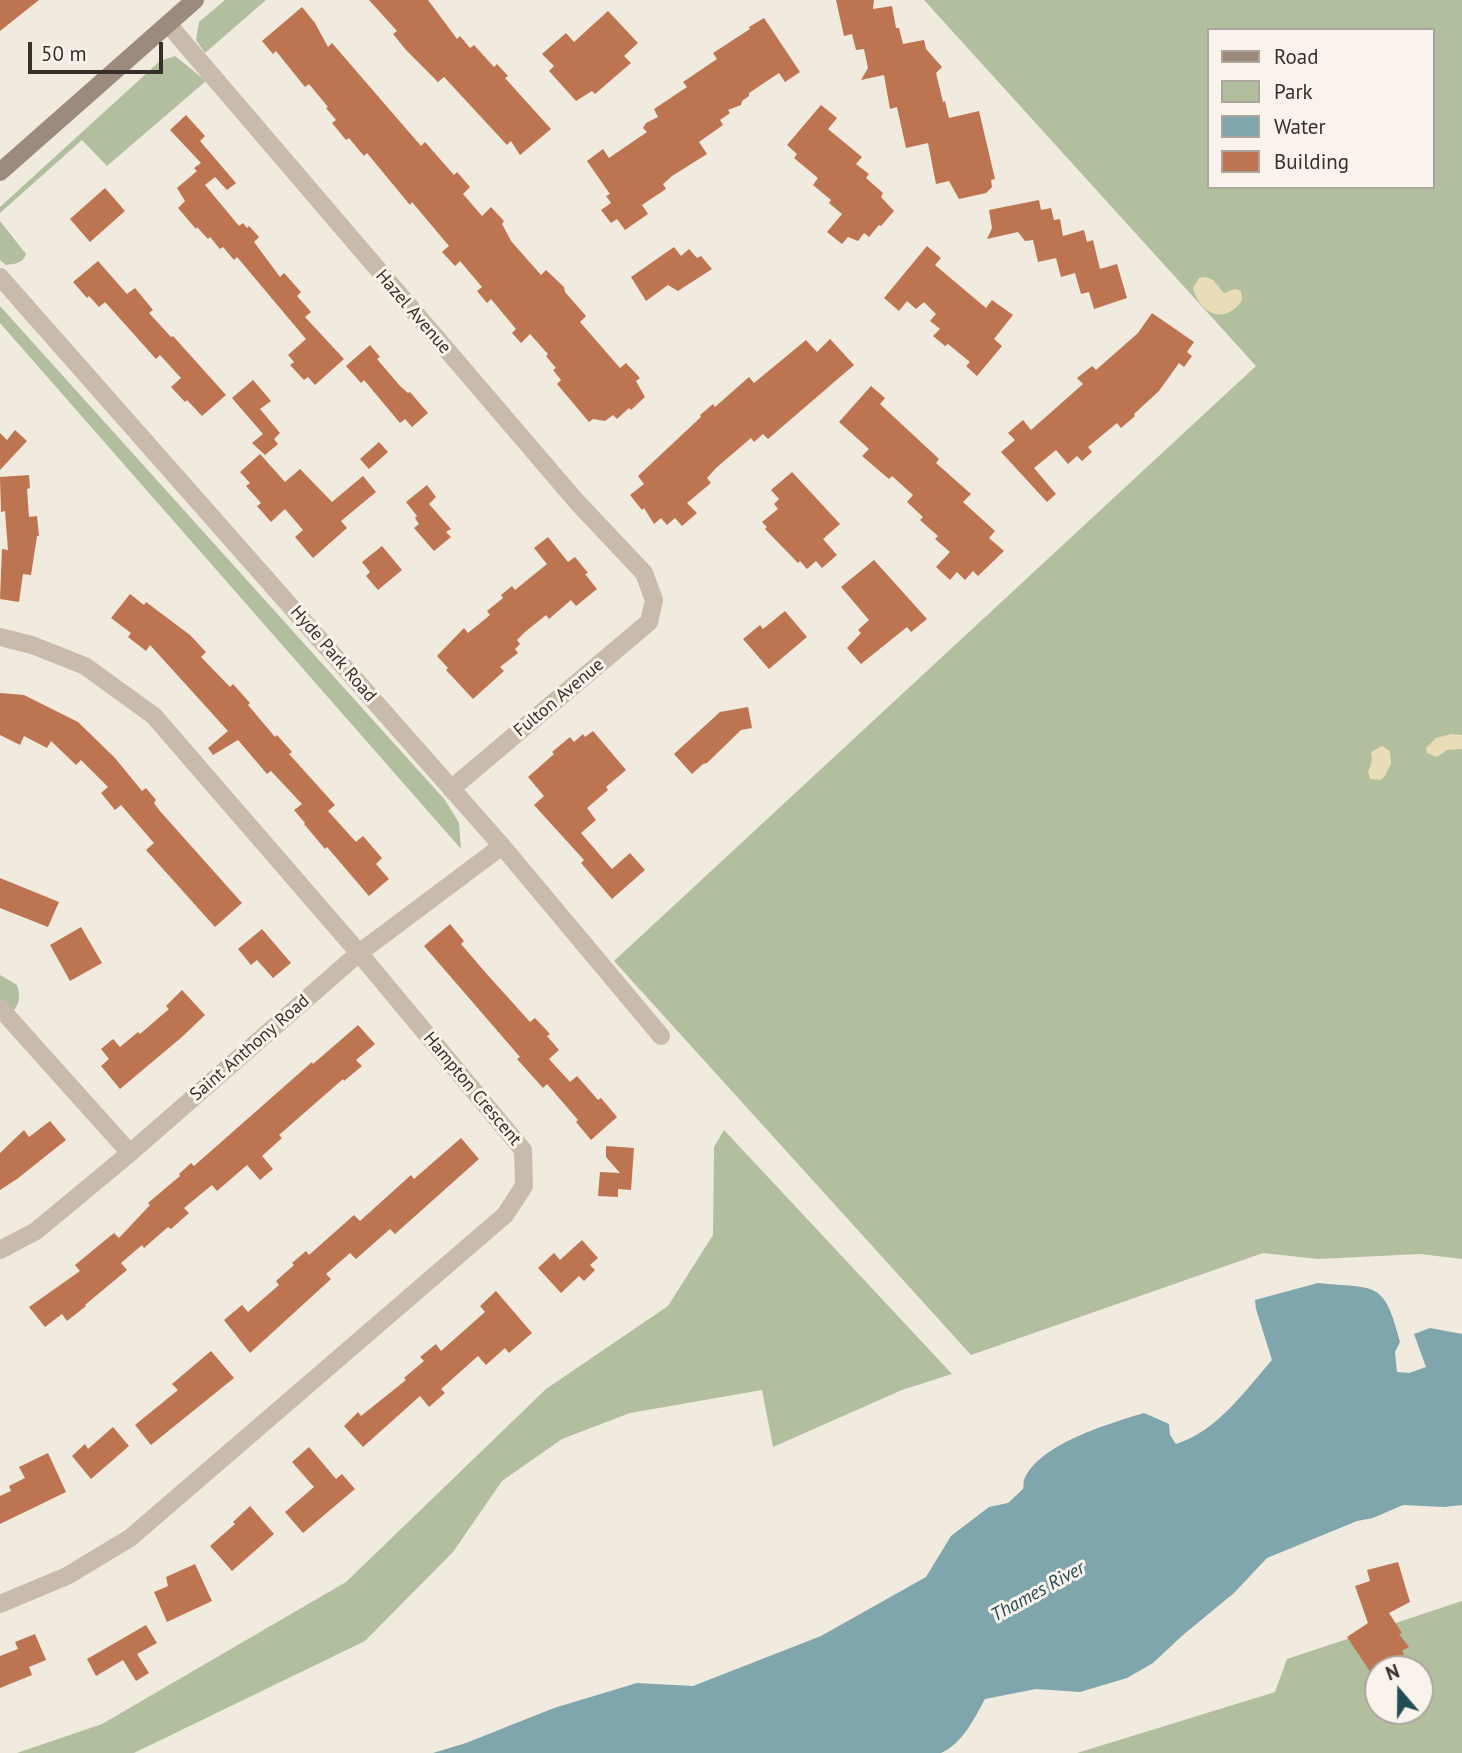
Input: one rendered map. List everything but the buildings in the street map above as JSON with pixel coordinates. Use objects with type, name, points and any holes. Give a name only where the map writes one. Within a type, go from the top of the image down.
[{"type":"main road","points":[[0,172],[195,0]]},
{"type":"street","name":"Hazel Avenue","points":[[168,24],[577,502],[644,573],[654,600]]},
{"type":"street","name":"Hyde Park Road","points":[[0,277],[502,846],[661,1036]]},
{"type":"street","name":"Fulton Avenue","points":[[451,789],[649,622],[654,600]]},
{"type":"street","name":"Hampton Crescent","points":[[0,637],[32,645],[85,666],[154,716],[359,953],[523,1150],[524,1185],[505,1215],[131,1538],[67,1576],[0,1604]]},
{"type":"street","name":"Saint Anthony Road","points":[[0,1250],[36,1231],[130,1153],[359,953],[502,846]]},
{"type":"street","points":[[0,1008],[130,1153]]},
{"type":"green space","points":[[225,0],[266,0],[205,53],[196,40],[199,22]]},
{"type":"green space","points":[[924,0],[1462,0],[1462,1259],[1420,1254],[1318,1259],[1263,1253],[971,1355],[614,961],[1256,366]]},
{"type":"green space","points":[[175,56],[206,81],[107,166],[82,140],[0,213],[0,207],[160,61]]},
{"type":"green space","points":[[0,221],[26,254],[18,262],[6,265],[0,260]]},
{"type":"green space","points":[[0,306],[445,800],[459,823],[461,849],[0,323]]},
{"type":"green space","points":[[0,975],[17,985],[19,995],[18,1003],[7,1018],[0,1018]]},
{"type":"green space","points":[[724,1130],[952,1374],[902,1390],[773,1447],[762,1390],[630,1413],[562,1439],[502,1481],[453,1552],[365,1641],[134,1753],[17,1753],[102,1724],[346,1582],[546,1389],[668,1306],[713,1235],[714,1147]]},
{"type":"green space","points":[[1462,1601],[1462,1753],[1077,1753],[1275,1692],[1287,1659]]},
{"type":"sand","points":[[1199,278],[1213,280],[1224,293],[1235,289],[1241,291],[1242,300],[1228,313],[1214,314],[1207,310],[1196,297],[1193,288]]},
{"type":"sand","points":[[1451,734],[1462,735],[1462,749],[1447,750],[1437,757],[1427,753],[1426,748],[1436,738]]},
{"type":"sand","points":[[1382,746],[1390,751],[1391,764],[1380,780],[1370,779],[1368,772],[1372,761],[1371,752]]},
{"type":"water","name":"Thames River","points":[[1318,1283],[1365,1288],[1382,1297],[1389,1307],[1400,1342],[1395,1352],[1397,1372],[1409,1373],[1426,1367],[1414,1334],[1430,1328],[1462,1334],[1462,1505],[1403,1505],[1267,1558],[1234,1593],[1153,1663],[1127,1678],[1080,1692],[1036,1689],[985,1699],[962,1737],[941,1753],[433,1753],[466,1743],[554,1708],[637,1683],[693,1686],[821,1636],[926,1577],[951,1536],[989,1507],[1008,1503],[1023,1489],[1024,1480],[1032,1467],[1059,1446],[1095,1429],[1144,1413],[1169,1424],[1170,1435],[1176,1444],[1204,1430],[1229,1409],[1272,1360],[1255,1300]]}]
